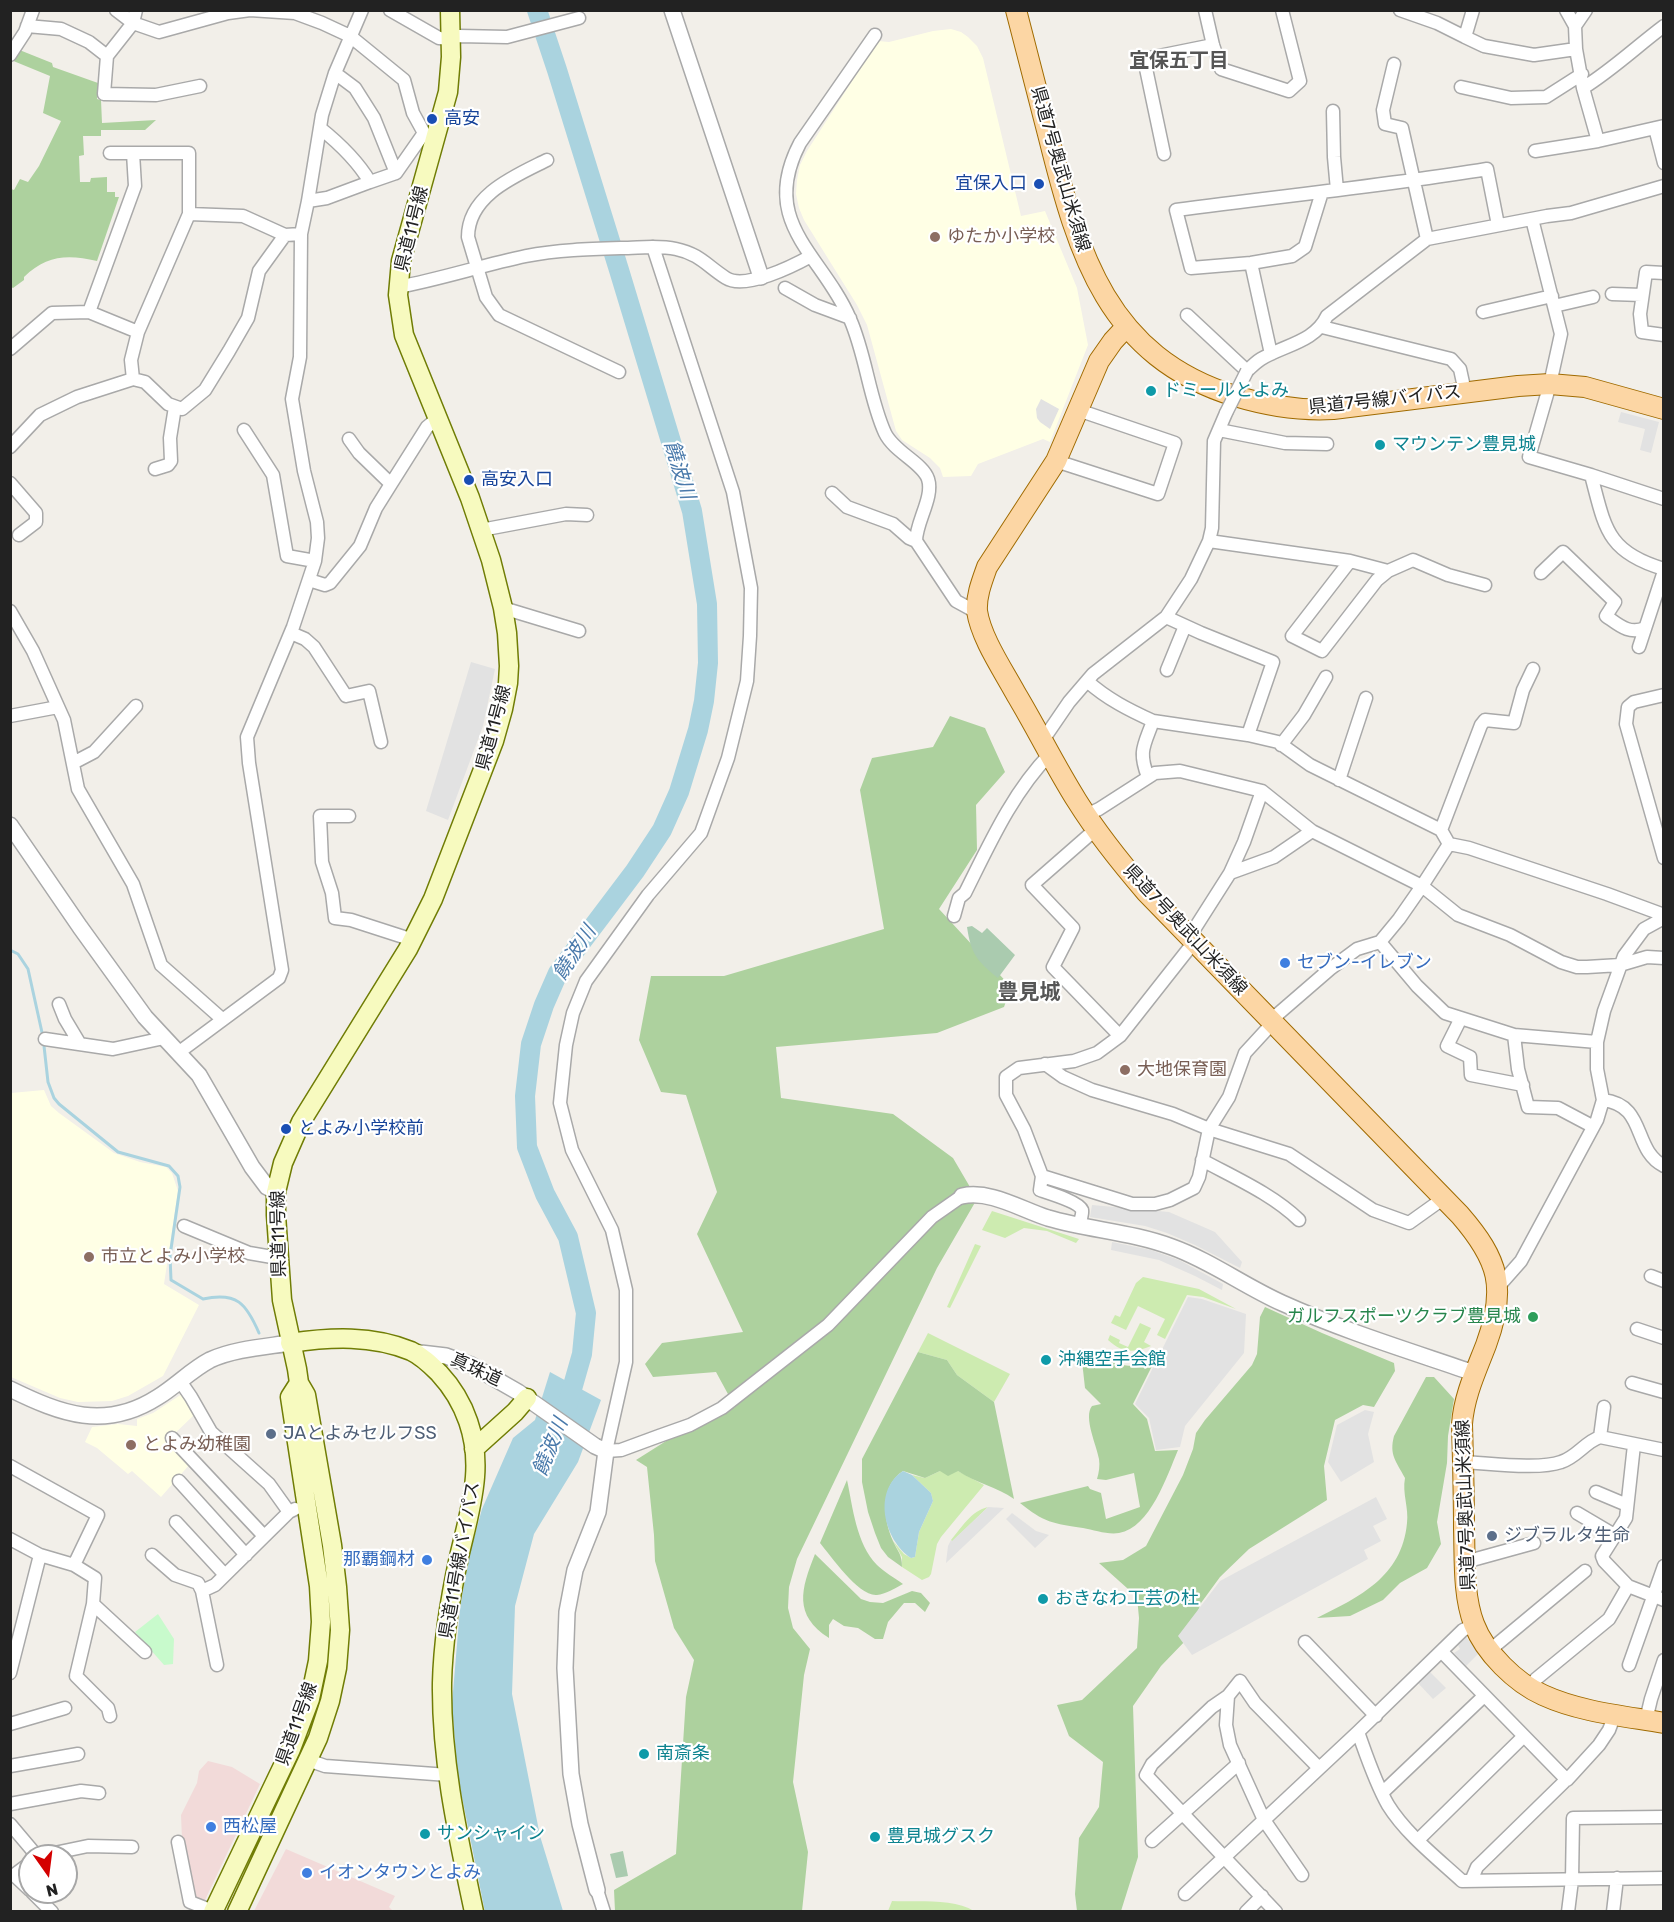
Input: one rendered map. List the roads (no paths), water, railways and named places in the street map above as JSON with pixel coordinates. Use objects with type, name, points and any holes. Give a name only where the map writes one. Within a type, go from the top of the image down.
[{"type":"main road","name":"県道11号線","points":[[237,1911],[308,1760],[330,1701],[337,1668],[340,1630],[337,1587],[306,1395],[299,1383],[283,1312],[278,1258],[276,1192],[285,1155],[297,1129],[413,940],[433,899],[483,773],[499,724],[509,666],[507,633],[494,572],[481,530],[404,335],[398,303],[403,253],[429,138],[448,92],[450,10]]},
{"type":"main road","name":"県道7号奥武山米須線","points":[[1016,10],[1058,174],[1078,241],[1107,302],[1126,327],[1099,361],[1056,460],[987,567],[979,593],[978,613],[992,649],[1046,747],[1091,822],[1139,884],[1444,1198],[1475,1232],[1487,1250],[1496,1271],[1498,1287],[1492,1323],[1474,1373],[1463,1415],[1466,1588],[1474,1625],[1490,1650],[1508,1671],[1530,1688],[1563,1702],[1655,1721]]},
{"type":"main road","name":"県道7号線バイパス","points":[[1126,327],[1151,350],[1192,378],[1221,391],[1271,405],[1314,410],[1333,409],[1550,384],[1585,387],[1664,409]]},
{"type":"main road","name":"県道11号線バイパス","points":[[290,1342],[321,1338],[359,1339],[378,1341],[412,1352],[434,1368],[458,1398],[468,1419],[474,1449],[475,1479],[450,1597],[442,1682],[443,1738],[452,1810],[474,1911]]},
{"type":"main road","name":"県道11号線","points":[[213,1911],[291,1749],[314,1681],[320,1642],[321,1604],[290,1397],[299,1383]]},
{"type":"main road","points":[[474,1449],[531,1400]]},
{"type":"street","points":[[10,55],[27,26],[33,10]]},
{"type":"street","points":[[116,10],[135,17],[159,32],[250,10],[296,13],[350,36],[404,80],[413,113],[429,138],[396,173],[327,198],[308,201]]},
{"type":"street","points":[[178,1053],[279,978],[282,970],[249,763],[248,737],[291,633],[315,561],[318,538],[317,522],[303,471],[292,399],[300,357],[301,234],[320,128],[334,73],[362,10]]},
{"type":"street","points":[[390,10],[439,38],[451,39],[459,36],[510,36],[577,18]]},
{"type":"street","points":[[672,10],[761,277]]},
{"type":"street","points":[[1205,10],[1212,45],[1221,69],[1289,91],[1300,81],[1282,10]]},
{"type":"street","points":[[1400,10],[1437,23],[1484,46],[1534,55],[1576,49]]},
{"type":"street","points":[[1465,37],[1473,10]]},
{"type":"street","points":[[1566,10],[1575,26],[1576,49],[1583,88],[1598,141]]},
{"type":"street","points":[[1575,26],[1586,10]]},
{"type":"street","points":[[135,17],[107,56],[104,94],[156,95],[200,86]]},
{"type":"street","points":[[27,26],[60,28],[89,42],[107,56]]},
{"type":"street","points":[[1583,88],[1610,70],[1630,51],[1664,26]]},
{"type":"street","points":[[874,35],[800,143],[791,160],[785,191],[789,216],[797,235],[850,318],[885,434],[895,448],[924,471],[928,479],[927,497],[916,532],[916,541],[956,602],[978,613]]},
{"type":"street","points":[[1164,154],[1144,59],[1212,45]]},
{"type":"street","points":[[1394,64],[1383,110],[1385,124],[1402,128],[1427,239]]},
{"type":"street","points":[[334,73],[355,88],[374,118],[396,173]]},
{"type":"street","points":[[1461,87],[1511,98],[1546,97],[1582,74]]},
{"type":"street","points":[[1333,111],[1337,190]]},
{"type":"street","points":[[1535,151],[1598,141],[1659,127],[1664,163]]},
{"type":"street","points":[[320,128],[361,166],[370,182]]},
{"type":"street","points":[[110,153],[189,153],[189,214],[138,332],[131,360],[133,378]]},
{"type":"street","points":[[89,312],[135,186],[133,153]]},
{"type":"street","points":[[547,160],[511,178],[488,195],[474,211],[468,227],[468,237],[486,297],[499,315],[619,372]]},
{"type":"street","points":[[1322,192],[1305,247],[1292,256],[1251,263],[1191,268],[1176,210],[1487,170],[1498,225]]},
{"type":"street","points":[[954,916],[959,898],[965,893],[1002,820],[1026,784],[1069,702],[1093,674],[1166,617],[1191,579],[1209,541],[1212,528],[1214,441],[1246,371],[1259,360],[1296,344],[1323,327],[1328,316],[1427,239],[1571,213],[1664,186]]},
{"type":"street","points":[[189,214],[243,216],[285,235],[301,234]]},
{"type":"street","points":[[1532,219],[1561,334],[1550,384],[1529,457],[1664,499]]},
{"type":"street","points":[[10,447],[40,415],[77,397],[133,378],[145,382],[168,404],[182,409],[205,390],[248,318],[259,271],[285,235]]},
{"type":"street","points":[[604,1911],[580,1824],[572,1774],[565,1668],[567,1612],[575,1570],[598,1512],[600,1448],[626,1362],[626,1290],[612,1230],[572,1150],[560,1103],[566,1045],[573,1013],[586,981],[648,895],[701,833],[728,758],[742,703],[747,681],[750,636],[751,588],[733,492],[653,247]]},
{"type":"street","points":[[398,287],[527,256],[579,249],[653,247],[675,249],[690,253],[705,261],[727,279],[739,282],[788,268],[812,256]]},
{"type":"street","points":[[1251,263],[1271,354]]},
{"type":"street","points":[[1664,273],[1646,272],[1640,314],[1642,332],[1664,336]]},
{"type":"street","points":[[785,288],[815,305],[850,318]]},
{"type":"street","points":[[1612,294],[1642,295]]},
{"type":"street","points":[[1483,312],[1593,297]]},
{"type":"street","points":[[10,349],[52,313],[89,312],[138,332]]},
{"type":"street","points":[[1187,315],[1246,371]]},
{"type":"street","points":[[1323,327],[1451,358],[1460,369],[1465,392]]},
{"type":"street","points":[[155,469],[168,465],[171,461],[170,438],[175,407]]},
{"type":"street","points":[[1056,460],[1158,494],[1175,443],[1078,410]]},
{"type":"street","points":[[309,580],[325,585],[330,583],[360,546],[376,508],[427,427],[438,418]]},
{"type":"street","points":[[244,430],[273,476],[287,556],[315,561]]},
{"type":"street","points":[[1219,430],[1285,442],[1326,444]]},
{"type":"street","points":[[349,439],[359,453],[391,484]]},
{"type":"street","points":[[1591,475],[1605,526],[1621,549],[1645,564],[1664,570],[1639,647]]},
{"type":"street","points":[[10,483],[36,513],[36,522],[19,535]]},
{"type":"street","points":[[832,493],[847,507],[893,524],[916,541]]},
{"type":"street","points":[[481,530],[566,514],[587,515]]},
{"type":"street","points":[[1209,541],[1350,561],[1388,571]]},
{"type":"street","points":[[1541,573],[1563,552],[1615,602],[1606,615],[1628,630],[1636,632],[1645,628]]},
{"type":"street","points":[[1350,561],[1292,636],[1322,651],[1377,580],[1388,571],[1413,560],[1448,575],[1485,585]]},
{"type":"street","points":[[503,608],[579,631]]},
{"type":"street","points":[[10,611],[33,651],[64,720],[78,789],[133,884],[161,965],[222,1019]]},
{"type":"street","points":[[1166,617],[1273,662],[1248,735]]},
{"type":"street","points":[[1167,670],[1185,626]]},
{"type":"street","points":[[291,633],[305,639],[314,647],[346,696],[369,691],[381,742]]},
{"type":"street","points":[[1441,830],[1481,725],[1485,720],[1514,723],[1523,690],[1533,669]]},
{"type":"street","points":[[1281,745],[1304,715],[1326,677]]},
{"type":"street","points":[[1087,681],[1103,695],[1121,706],[1153,721],[1248,735],[1281,745],[1310,765],[1441,830],[1449,844],[1469,848],[1607,894],[1664,917]]},
{"type":"street","points":[[1664,695],[1634,702],[1628,707],[1626,724],[1664,858]]},
{"type":"street","points":[[1339,780],[1365,698]]},
{"type":"street","points":[[73,763],[94,752],[136,706]]},
{"type":"street","points":[[10,716],[58,707]]},
{"type":"street","points":[[1148,777],[1142,760],[1142,752],[1153,721]]},
{"type":"street","points":[[1120,1036],[1053,968],[1073,928],[1032,885],[1091,822],[1099,809],[1155,773],[1180,771],[1262,791],[1312,831],[1422,886],[1458,915],[1510,935],[1560,962],[1577,967],[1620,965],[1647,957],[1664,958]]},
{"type":"street","points":[[1079,1225],[1081,1208],[1040,1190],[1042,1176],[1024,1129],[1006,1095],[1006,1077],[1019,1068],[1074,1061],[1097,1053],[1120,1036],[1191,938],[1230,873],[1262,791]]},
{"type":"street","points":[[349,816],[320,816],[322,862],[332,893],[335,918],[351,920],[413,940]]},
{"type":"street","points":[[1230,873],[1274,857],[1312,831]]},
{"type":"street","points":[[13,834],[138,1008],[199,1076],[257,1175],[267,1187],[276,1192]]},
{"type":"street","points":[[1042,1176],[1132,1204],[1155,1204],[1170,1200],[1194,1188],[1199,1177],[1209,1129],[1229,1097],[1245,1053],[1268,1028],[1271,1020],[1330,969],[1357,950],[1380,942],[1399,919],[1449,844]]},
{"type":"street","points":[[1498,1287],[1521,1261],[1597,1120],[1603,1100],[1597,1069],[1597,1042],[1604,1011],[1624,956],[1644,928],[1664,917]]},
{"type":"street","points":[[1380,942],[1445,1013],[1514,1035],[1597,1042]]},
{"type":"street","points":[[59,1004],[80,1044]]},
{"type":"street","points":[[1461,1018],[1447,1046],[1470,1057],[1471,1075],[1523,1085]]},
{"type":"street","points":[[1514,1035],[1518,1069],[1528,1107],[1558,1107],[1592,1126]]},
{"type":"street","points":[[45,1039],[113,1049],[164,1038]]},
{"type":"street","points":[[1045,1064],[1063,1077],[1092,1090],[1173,1114],[1209,1129],[1289,1154],[1373,1210],[1409,1223],[1444,1198]]},
{"type":"street","points":[[1603,1100],[1626,1108],[1647,1149],[1658,1163],[1664,1166]]},
{"type":"street","points":[[1202,1160],[1257,1190],[1299,1220]]},
{"type":"street","points":[[600,1448],[621,1450],[690,1425],[722,1408],[828,1325],[932,1217],[962,1196],[972,1194],[990,1196],[1048,1218],[1142,1237],[1176,1248],[1300,1312],[1474,1373]]},
{"type":"street","points":[[184,1226],[249,1253],[278,1258]]},
{"type":"street","points":[[1651,1276],[1664,1281]]},
{"type":"street","points":[[1637,1329],[1664,1338]]},
{"type":"street","points":[[10,1389],[59,1411],[81,1416],[100,1416],[137,1408],[157,1398],[197,1368],[220,1356],[290,1342]]},
{"type":"street","name":"真珠道","points":[[412,1352],[446,1356],[463,1361],[531,1400],[600,1448]]},
{"type":"street","points":[[180,1381],[192,1397],[211,1432],[269,1484],[289,1512]]},
{"type":"street","points":[[1632,1383],[1664,1392]]},
{"type":"street","points":[[1600,1437],[1604,1407]]},
{"type":"street","points":[[1463,1462],[1553,1464],[1573,1457],[1590,1442],[1600,1437],[1664,1450]]},
{"type":"street","points":[[172,1438],[264,1536]]},
{"type":"street","points":[[1634,1445],[1626,1518],[1602,1556],[1604,1562],[1628,1586],[1658,1598]]},
{"type":"street","points":[[10,1466],[98,1515],[74,1565]]},
{"type":"street","points":[[179,1481],[246,1555]]},
{"type":"street","points":[[1596,1492],[1627,1505]]},
{"type":"street","points":[[202,1591],[215,1586],[289,1512],[307,1506]]},
{"type":"street","points":[[1577,1513],[1616,1536]]},
{"type":"street","points":[[176,1522],[225,1575]]},
{"type":"street","points":[[10,1539],[40,1555],[74,1565],[95,1578],[93,1604],[76,1676],[108,1708],[110,1716]]},
{"type":"street","points":[[1465,1562],[1534,1543]]},
{"type":"street","points":[[10,1673],[40,1555]]},
{"type":"street","points":[[152,1555],[175,1575],[198,1583],[202,1591],[217,1665]]},
{"type":"street","points":[[1629,1665],[1658,1598],[1664,1566]]},
{"type":"street","points":[[1490,1650],[1585,1571]]},
{"type":"street","points":[[1530,1688],[1536,1679],[1609,1619],[1628,1586]]},
{"type":"street","points":[[93,1604],[145,1652]]},
{"type":"street","points":[[1185,1894],[1376,1716],[1463,1630],[1474,1625]]},
{"type":"street","points":[[1305,1642],[1376,1716]]},
{"type":"street","points":[[1442,1652],[1566,1780],[1599,1744],[1615,1714]]},
{"type":"street","points":[[1655,1721],[1651,1699],[1664,1660]]},
{"type":"street","points":[[1276,1911],[1146,1774],[1152,1764],[1212,1707],[1228,1696],[1240,1681],[1255,1703],[1319,1768]]},
{"type":"street","points":[[1228,1696],[1227,1734],[1264,1820],[1302,1875]]},
{"type":"street","points":[[1382,1793],[1484,1696]]},
{"type":"street","points":[[10,1724],[65,1708]]},
{"type":"street","points":[[1358,1732],[1376,1782],[1396,1816],[1462,1881],[1664,1878]]},
{"type":"street","points":[[1418,1840],[1523,1737]]},
{"type":"street","points":[[10,1766],[78,1754]]},
{"type":"street","points":[[308,1760],[325,1766],[448,1775]]},
{"type":"street","points":[[1152,1841],[1239,1763]]},
{"type":"street","points":[[1471,1881],[1477,1867],[1564,1782]]},
{"type":"street","points":[[10,1804],[81,1791],[99,1793]]},
{"type":"street","points":[[1568,1911],[1572,1880],[1573,1818],[1664,1817]]},
{"type":"street","points":[[10,1824],[28,1844]]},
{"type":"street","points":[[178,1842],[190,1902],[213,1911]]},
{"type":"street","points":[[78,1848],[88,1846],[132,1847]]},
{"type":"street","points":[[1613,1911],[1617,1878]]},
{"type":"street","points":[[1246,1911],[1262,1896]]},
{"type":"water","points":[[550,1372],[601,1400],[578,1462],[534,1534],[515,1606],[512,1694],[540,1836],[563,1911],[485,1912],[457,1772],[452,1704],[460,1608],[469,1556],[482,1509],[513,1438],[535,1420]]},
{"type":"water","points":[[903,1471],[912,1475],[931,1493],[933,1501],[919,1532],[915,1557],[911,1558],[894,1540],[885,1515],[887,1490],[893,1480]]},
{"type":"waterway","name":"饒波川","points":[[537,10],[692,511],[707,604],[708,663],[704,701],[698,730],[679,792],[662,830],[635,871],[558,973],[531,1044],[525,1096],[527,1147],[545,1194],[568,1237],[586,1313],[582,1354],[566,1410]]},
{"type":"waterway","points":[[10,950],[18,954],[28,969],[43,1037],[48,1082],[54,1098],[118,1152],[169,1166],[178,1176],[180,1187],[170,1256],[171,1280],[203,1299],[224,1297],[239,1302],[250,1314],[259,1333]]},
{"type":"place","name":"高安","points":[[432,119]]},
{"type":"place","name":"宜保入口","points":[[1039,184]]},
{"type":"place","name":"ゆたか小学校","points":[[935,237]]},
{"type":"place","name":"ドミールとよみ","points":[[1151,391]]},
{"type":"place","name":"マウンテン豊見城","points":[[1380,445]]},
{"type":"place","name":"高安入口","points":[[469,480]]},
{"type":"place","name":"セブン-イレブン","points":[[1285,963]]},
{"type":"place","name":"大地保育園","points":[[1125,1070]]},
{"type":"place","name":"とよみ小学校前","points":[[286,1129]]},
{"type":"place","name":"市立とよみ小学校","points":[[89,1257]]},
{"type":"place","name":"ガルフスポーツクラブ豊見城","points":[[1533,1317]]},
{"type":"place","name":"沖縄空手会館","points":[[1046,1360]]},
{"type":"place","name":"JAとよみセルフSS","points":[[271,1434]]},
{"type":"place","name":"とよみ幼稚園","points":[[131,1445]]},
{"type":"place","name":"ジブラルタ生命","points":[[1492,1536]]},
{"type":"place","name":"那覇鋼材","points":[[427,1560]]},
{"type":"place","name":"おきなわ工芸の杜","points":[[1043,1599]]},
{"type":"place","name":"南斎条","points":[[644,1754]]},
{"type":"place","name":"西松屋","points":[[211,1827]]},
{"type":"place","name":"サンシャイン","points":[[425,1834]]},
{"type":"place","name":"豊見城グスク","points":[[875,1837]]},
{"type":"place","name":"イオンタウンとよみ","points":[[307,1873]]},
{"type":"district","name":"宜保五丁目","points":[[1179,61]]},
{"type":"district","name":"豊見城","points":[[1029,993]]}]
